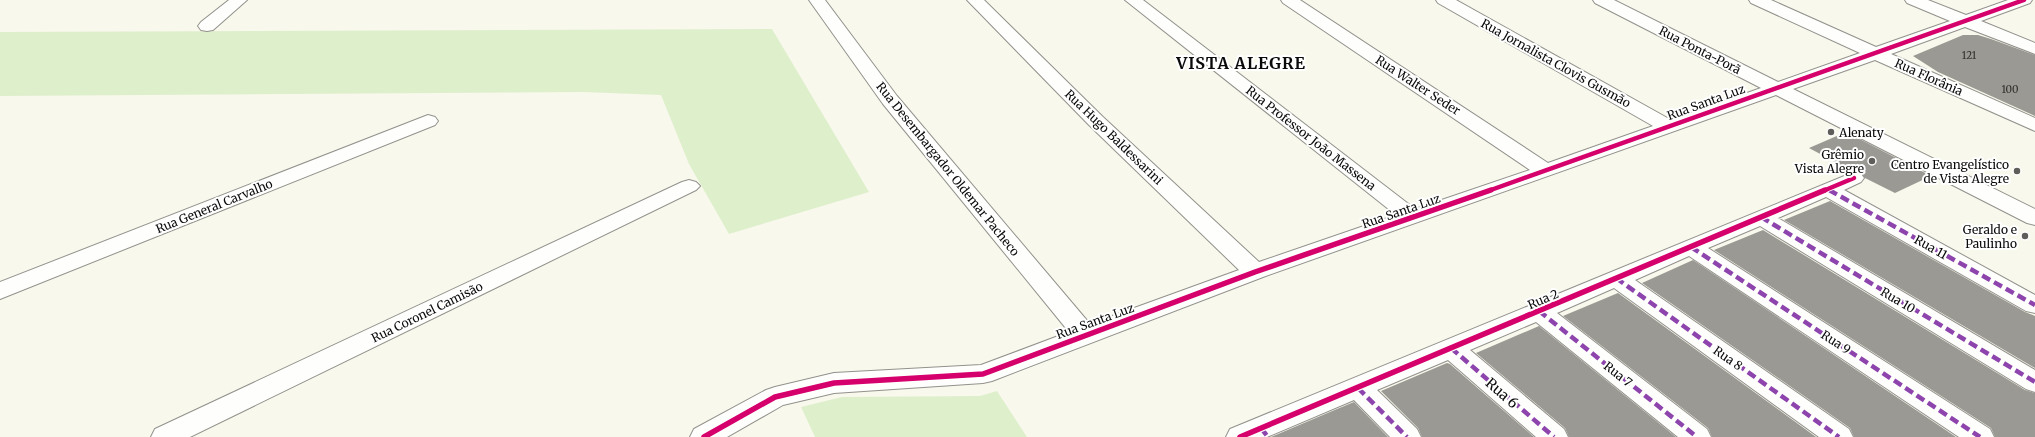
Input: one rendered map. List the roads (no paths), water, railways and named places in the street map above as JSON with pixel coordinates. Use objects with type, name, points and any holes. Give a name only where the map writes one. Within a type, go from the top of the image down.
[{"type":"street","points":[[207,26],[240,0]]},
{"type":"street","name":"Rua Desembargador Oldemar Pacheco","points":[[816,0],[890,100],[1085,335]]},
{"type":"street","name":"Rua Hugo Baldessarini","points":[[975,0],[1096,121],[1255,272]]},
{"type":"street","name":"Rua Professor João Massena","points":[[1133,0],[1413,218]]},
{"type":"street","name":"Rua Walter Seder","points":[[1289,0],[1546,171]]},
{"type":"street","name":"Rua Jornalista Clovis Gusmão","points":[[1444,0],[1668,126]]},
{"type":"street","name":"Rua Ponta-Porã","points":[[1601,0],[2035,218]]},
{"type":"street","name":"Rua Florânia","points":[[1757,0],[2035,125]]},
{"type":"street","points":[[1913,0],[2035,49]]},
{"type":"street","name":"Rua Santa Luz","points":[[704,437],[775,397],[834,383],[983,374],[1255,272],[1546,171],[1668,126],[2024,0]]},
{"type":"street","name":"Rua General Carvalho","points":[[0,291],[428,121]]},
{"type":"street","name":"Rua 2","points":[[1256,434],[1451,348],[1854,178]]},
{"type":"street","name":"Rua Coronel Camisão","points":[[165,437],[689,186]]},
{"type":"street","name":"Rua 11","points":[[1827,189],[2035,305]]},
{"type":"street","name":"Rua 10","points":[[1761,217],[2035,382]]},
{"type":"street","name":"Rua 9","points":[[1691,247],[1980,437]]},
{"type":"street","name":"Rua 8","points":[[1616,278],[1839,437]]},
{"type":"street","name":"Rua 7","points":[[1539,311],[1697,437]]},
{"type":"street","name":"Rua 6","points":[[1451,348],[1554,437]]},
{"type":"street","points":[[1358,388],[1407,437]]},
{"type":"place","name":"Alenaty","points":[[1831,132]]},
{"type":"place","name":"Grêmio Vista Alegre","points":[[1872,161]]},
{"type":"place","name":"Centro Evangelístico de Vista Alegre","points":[[2017,171]]},
{"type":"place","name":"Geraldo e Paulinho","points":[[2025,236]]},
{"type":"district","name":"VISTA ALEGRE","points":[[1241,63]]}]
